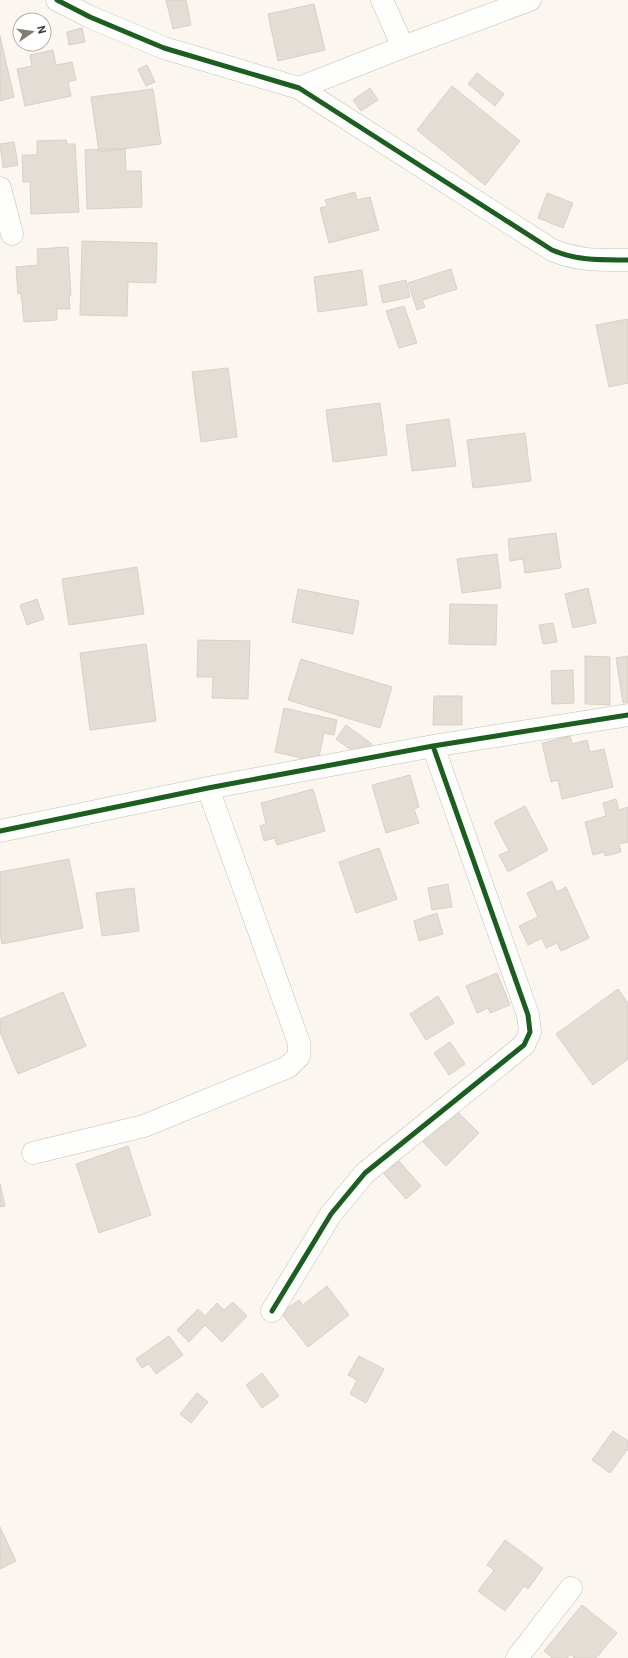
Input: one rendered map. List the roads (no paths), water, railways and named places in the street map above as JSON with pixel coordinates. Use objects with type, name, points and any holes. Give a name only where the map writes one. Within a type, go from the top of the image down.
[{"type":"street","points":[[57,0],[90,18],[164,48],[300,88],[552,250],[566,256],[586,260],[628,260]]},
{"type":"street","points":[[382,0],[403,47]]},
{"type":"street","points":[[300,88],[403,47],[530,0]]},
{"type":"street","points":[[0,188],[12,234]]},
{"type":"street","points":[[0,831],[208,788],[433,746],[628,715]]},
{"type":"street","points":[[272,1311],[331,1214],[365,1173],[524,1045],[530,1032],[528,1015],[433,746]]},
{"type":"street","points":[[33,1153],[144,1126],[288,1067],[299,1056],[299,1043],[208,788]]},
{"type":"street","points":[[517,1658],[571,1588]]}]
